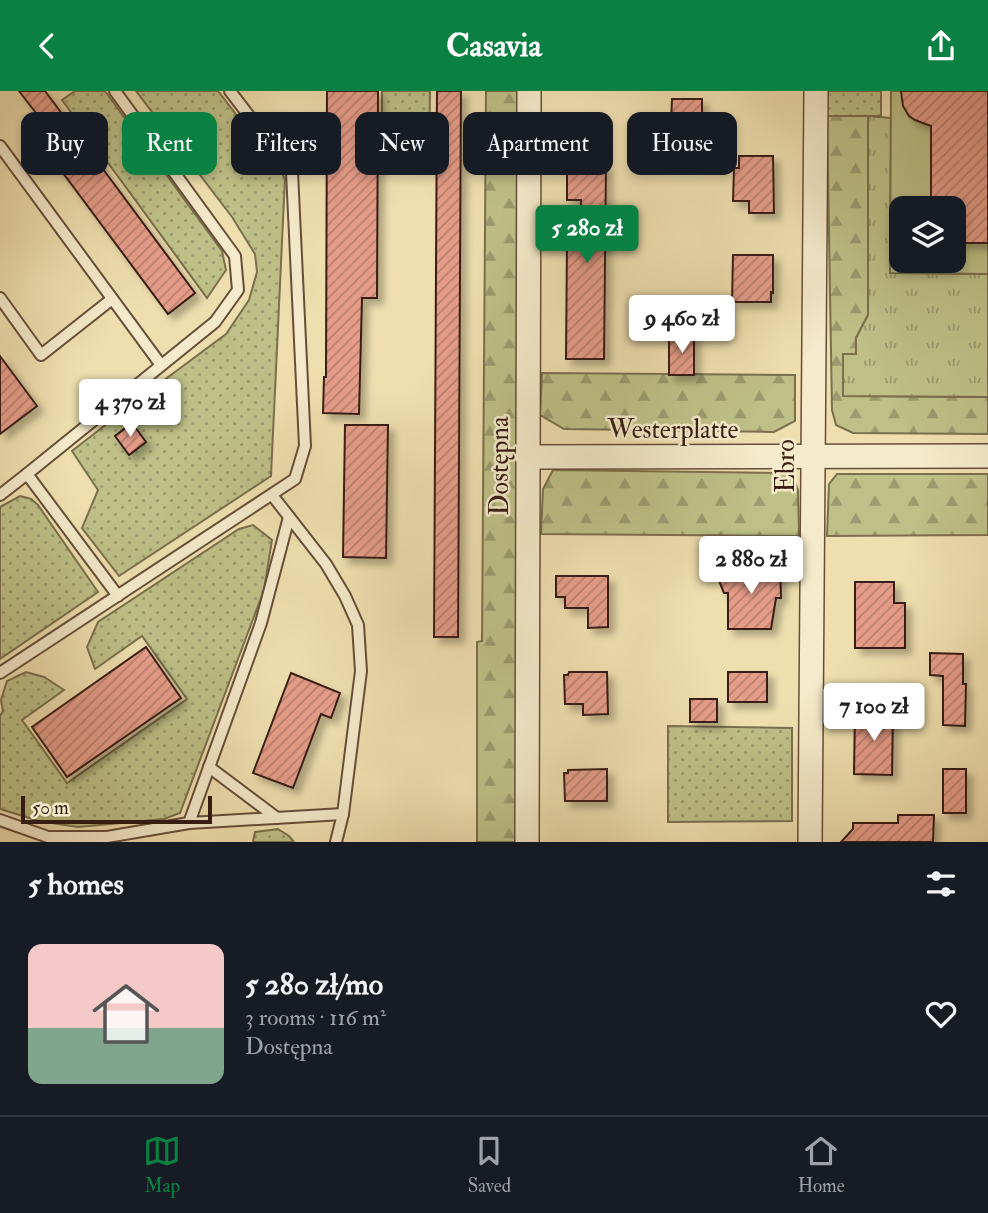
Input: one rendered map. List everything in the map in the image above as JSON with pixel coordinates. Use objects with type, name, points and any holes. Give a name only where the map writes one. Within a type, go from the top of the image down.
[{"type":"street","name":"Dostępna","points":[[527,842],[529,91]]},
{"type":"street","name":"Ebro","points":[[810,842],[816,91]]},
{"type":"street","name":"Westerplatte","points":[[527,457],[988,456]]},
{"type":"lane","points":[[0,495],[215,322],[238,290],[235,256],[114,91]]},
{"type":"lane","points":[[0,673],[295,479],[305,446],[292,172],[230,91]]},
{"type":"lane","points":[[0,146],[161,365]]},
{"type":"lane","points":[[0,298],[41,355],[112,299]]},
{"type":"lane","points":[[27,474],[118,596]]},
{"type":"lane","points":[[272,495],[326,564],[358,625],[361,671],[343,814],[336,842]]},
{"type":"lane","points":[[189,823],[261,623],[289,517]]},
{"type":"lane","points":[[209,767],[277,818]]},
{"type":"lane","points":[[0,820],[48,837],[107,837],[189,823],[343,814]]},
{"type":"green space","points":[[75,91],[105,91],[122,114],[122,175],[166,175],[222,251],[226,270],[207,298],[108,163],[108,112],[71,112],[62,100]]},
{"type":"green space","points":[[136,91],[218,91],[234,112],[231,112],[231,175],[283,175],[285,178],[271,476],[119,576],[82,528],[98,490],[72,451],[226,334],[249,300],[257,272],[255,254],[232,217],[200,175],[217,175],[217,112],[152,112]]},
{"type":"green space","points":[[382,91],[430,91],[430,112],[382,112]]},
{"type":"green space","points":[[486,91],[520,91],[520,112],[486,112]]},
{"type":"green space","points":[[827,91],[881,91],[881,116],[827,116]]},
{"type":"green space","points":[[891,91],[988,91],[988,274],[890,273],[966,273],[966,196],[890,196]]},
{"type":"green space","points":[[827,116],[868,116],[868,315],[856,338],[856,354],[843,354],[843,396],[988,397],[988,434],[853,433],[836,425],[832,410]]},
{"type":"green space","points":[[868,116],[891,118],[889,273],[988,274],[988,397],[843,396],[843,354],[856,354],[856,338],[868,315]]},
{"type":"green space","points":[[485,175],[520,175],[517,842],[477,842],[477,642],[482,641]]},
{"type":"green space","points":[[542,373],[795,375],[795,421],[774,432],[564,429],[540,415]]},
{"type":"green space","points":[[553,470],[785,473],[793,477],[798,490],[799,536],[541,534],[543,489]]},
{"type":"green space","points":[[837,474],[988,474],[988,535],[827,536],[829,484]]},
{"type":"green space","points":[[20,496],[31,499],[38,505],[98,592],[0,659],[0,507]]},
{"type":"green space","points":[[253,525],[272,540],[264,590],[180,813],[164,819],[78,827],[39,821],[0,809],[0,716],[3,711],[1,700],[7,681],[26,672],[44,677],[64,690],[22,720],[67,783],[187,699],[142,636],[95,669],[87,647],[98,622],[239,529]]},
{"type":"green space","points":[[668,726],[792,728],[792,821],[668,822]]},
{"type":"green space","points":[[278,829],[294,842],[253,842],[255,832]]},
{"type":"building","points":[[19,91],[45,91],[61,112],[35,112]]},
{"type":"building","points":[[327,91],[378,91],[378,112],[355,112],[355,175],[378,175],[377,298],[362,298],[359,414],[323,413],[326,377],[327,175],[341,175],[341,112],[327,112]]},
{"type":"building","points":[[437,91],[461,91],[458,637],[434,637],[437,175],[449,175],[449,112],[437,112]]},
{"type":"building","points":[[901,91],[988,91],[988,243],[966,243],[966,196],[931,196],[931,126],[909,116],[903,106]]},
{"type":"building","points":[[672,99],[702,99],[702,112],[671,112]]},
{"type":"building","points":[[739,156],[773,156],[774,213],[749,213],[749,201],[733,201],[734,175],[737,175]]},
{"type":"building","points":[[64,175],[107,175],[195,293],[168,314]]},
{"type":"building","points":[[567,175],[606,175],[604,359],[566,359],[567,242],[580,242],[581,200],[567,200]]},
{"type":"building","points":[[733,255],[773,255],[771,302],[732,302]]},
{"type":"building","points":[[669,334],[694,334],[694,375],[669,375]]},
{"type":"building","points":[[0,356],[37,406],[0,434]]},
{"type":"building","points":[[132,423],[146,442],[129,455],[115,436]]},
{"type":"building","points":[[345,425],[388,425],[386,558],[343,557]]},
{"type":"building","points":[[723,567],[780,567],[781,598],[776,598],[771,629],[728,629],[728,593],[724,593],[718,578]]},
{"type":"building","points":[[556,576],[608,576],[608,627],[588,628],[588,608],[565,608],[565,597],[556,597]]},
{"type":"building","points":[[855,582],[894,582],[894,603],[905,603],[905,648],[855,648]]},
{"type":"building","points":[[146,647],[181,698],[67,777],[32,727]]},
{"type":"building","points":[[930,653],[963,654],[963,684],[966,684],[965,726],[943,725],[943,676],[930,675]]},
{"type":"building","points":[[569,672],[607,672],[608,714],[583,715],[583,704],[565,704],[564,675]]},
{"type":"building","points":[[728,672],[767,672],[767,702],[728,702]]},
{"type":"building","points":[[291,673],[340,693],[331,718],[321,714],[293,788],[253,773]]},
{"type":"building","points":[[690,699],[717,699],[717,722],[690,722]]},
{"type":"building","points":[[855,711],[893,711],[892,775],[854,774]]},
{"type":"building","points":[[607,769],[607,801],[565,801],[564,773],[568,773],[568,770]]},
{"type":"building","points":[[943,769],[966,769],[966,813],[943,813]]},
{"type":"building","points":[[898,815],[934,815],[933,842],[841,842],[853,829],[853,823],[898,823]]}]
